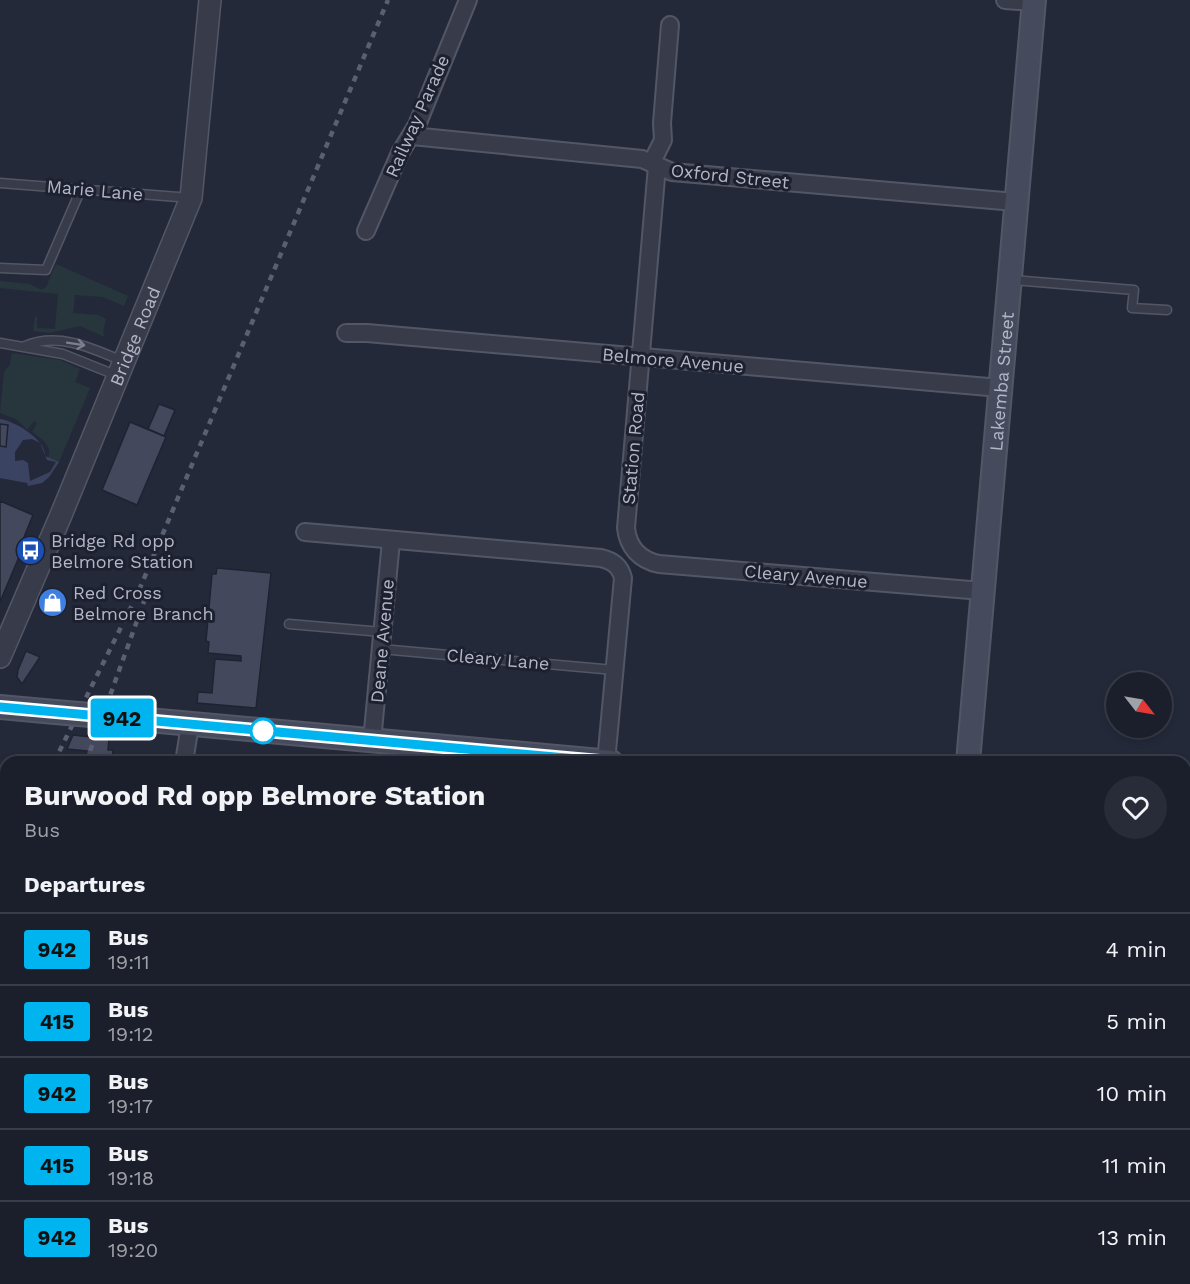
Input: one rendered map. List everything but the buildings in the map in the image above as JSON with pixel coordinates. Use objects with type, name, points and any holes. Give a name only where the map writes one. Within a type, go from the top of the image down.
[{"type":"main road","name":"Lakemba Street","points":[[968,756],[1034,1]]},
{"type":"main road","points":[[0,707],[372,741],[410,754],[459,756]]},
{"type":"street","name":"Bridge Road","points":[[0,657],[10,622],[122,369],[191,198],[210,0]]},
{"type":"street","name":"Railway Parade","points":[[366,231],[400,153],[412,136],[468,0]]},
{"type":"street","points":[[1005,0],[1034,1]]},
{"type":"street","name":"Station Road","points":[[633,550],[628,541],[626,528],[655,164],[663,140],[670,25]]},
{"type":"street","name":"Oxford Street","points":[[412,136],[642,159],[672,172],[1015,202]]},
{"type":"street","name":"Belmore Avenue","points":[[346,333],[1000,388]]},
{"type":"street","points":[[305,532],[601,558],[616,565],[622,578],[607,756]]},
{"type":"street","name":"Deane Avenue","points":[[372,741],[391,541]]},
{"type":"street","name":"Cleary Avenue","points":[[633,550],[647,560],[659,564],[982,591]]},
{"type":"street","points":[[185,756],[190,725]]},
{"type":"lane","name":"Marie Lane","points":[[0,183],[191,198]]},
{"type":"lane","points":[[0,268],[46,270],[81,189]]},
{"type":"lane","points":[[1009,280],[1134,290],[1132,308],[1167,310]]},
{"type":"lane","points":[[25,346],[34,342],[76,342],[122,369]]},
{"type":"lane","points":[[0,343],[25,346],[33,351],[63,354],[122,369]]},
{"type":"lane","name":"Cleary Lane","points":[[289,624],[382,641],[614,669]]},
{"type":"shaded area","points":[[56,264],[128,296],[124,306],[103,297],[75,295],[73,313],[98,315],[106,319],[103,332],[105,337],[80,326],[49,333],[33,331],[37,316],[37,328],[55,329],[58,294],[0,288],[0,281],[29,284],[42,290],[46,287]]},
{"type":"shaded area","points":[[12,353],[60,360],[80,369],[75,382],[90,388],[59,462],[48,458],[48,446],[32,432],[37,423],[34,421],[27,430],[18,420],[0,413],[4,372],[10,365]]},
{"type":"water","points":[[0,419],[14,423],[40,443],[32,439],[23,440],[15,452],[15,461],[23,460],[28,463],[30,481],[50,472],[56,462],[47,460],[45,456],[59,462],[42,483],[28,486],[27,483],[0,478],[0,446],[6,447],[8,425],[0,424]]},
{"type":"railway","points":[[57,756],[137,595],[388,0]]},
{"type":"railway","points":[[88,756],[146,596]]},
{"type":"bus line","name":"942","points":[[0,707],[540,756]]},
{"type":"place","name":"Bridge Rd opp Belmore Station","points":[[30,550]]},
{"type":"place","name":"Red Cross Belmore Branch","points":[[52,602]]}]
